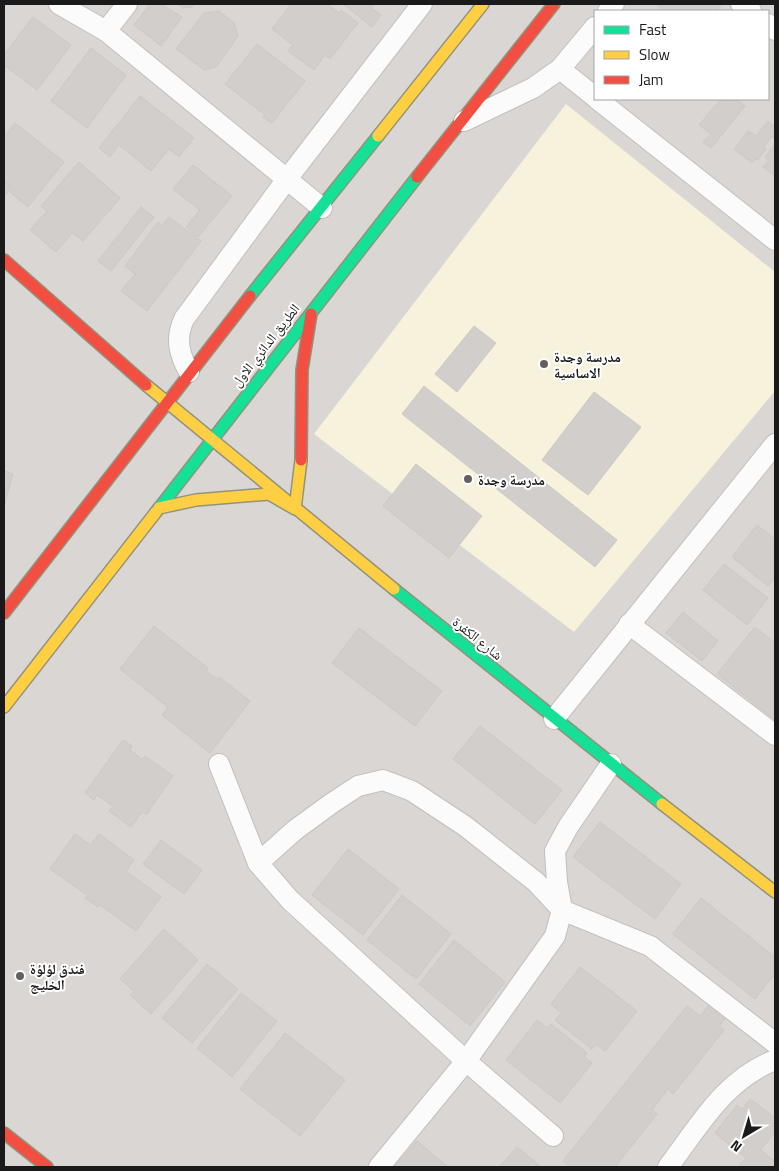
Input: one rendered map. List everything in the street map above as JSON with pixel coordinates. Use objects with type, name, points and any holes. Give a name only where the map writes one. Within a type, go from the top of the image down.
[{"type":"main road","points":[[4,613],[189,372],[322,208],[483,4]]},
{"type":"main road","name":"الطريق الدائري الاول","points":[[4,707],[312,310],[554,4]]},
{"type":"main road","name":"شارع الكفرة","points":[[4,260],[166,403],[212,438],[295,509],[554,720],[772,882]]},
{"type":"main road","points":[[159,508],[196,500],[269,494],[295,509],[301,463],[302,370],[312,310]]},
{"type":"main road","points":[[4,1133],[47,1167]]},
{"type":"street","points":[[59,4],[106,30],[322,208]]},
{"type":"street","points":[[106,30],[127,4]]},
{"type":"street","points":[[189,372],[180,355],[178,344],[184,319],[287,178],[422,4]]},
{"type":"street","points":[[460,123],[533,88],[560,69],[594,27]]},
{"type":"street","points":[[560,69],[594,96]]},
{"type":"street","points":[[599,100],[775,240]]},
{"type":"street","points":[[554,720],[775,444]]},
{"type":"street","points":[[629,624],[775,735]]},
{"type":"street","points":[[219,764],[258,863],[290,900],[466,1061],[553,1136]]},
{"type":"street","points":[[379,1167],[466,1061],[555,936],[562,910],[557,882],[555,850],[568,827],[611,764]]},
{"type":"street","points":[[258,863],[295,830],[332,803],[358,786],[383,780],[412,791],[465,826],[536,882],[562,910],[650,946],[775,1043]]},
{"type":"street","points":[[668,1167],[725,1091],[756,1068],[775,1060]]},
{"type":"shaded area","points":[[4,4],[775,4],[775,1167],[4,1167]]},
{"type":"shaded area","points":[[566,104],[775,272],[775,391],[574,632],[314,434]]},
{"type":"building","points":[[150,4],[161,4],[182,17],[161,46],[134,25]]},
{"type":"building","points":[[177,4],[194,4],[192,7],[183,8]]},
{"type":"building","points":[[291,4],[327,4],[339,13],[341,10],[358,23],[330,59],[325,55],[314,70],[288,51],[293,45],[272,29]]},
{"type":"building","points":[[343,4],[375,4],[371,8],[381,15],[372,27]]},
{"type":"building","points":[[656,4],[722,4],[717,10],[663,10]]},
{"type":"building","points":[[219,11],[234,23],[238,36],[216,67],[204,70],[176,49],[204,13]]},
{"type":"building","points":[[33,17],[71,45],[37,90],[4,65],[4,55]]},
{"type":"building","points":[[257,44],[305,81],[272,123],[263,117],[265,115],[225,84]]},
{"type":"building","points":[[91,48],[126,75],[87,128],[51,101]]},
{"type":"building","points":[[140,96],[194,138],[179,157],[169,149],[151,171],[119,145],[110,157],[99,148]]},
{"type":"building","points":[[720,100],[737,100],[745,106],[711,148],[703,142],[711,134],[699,125]]},
{"type":"building","points":[[768,121],[773,125],[775,124],[775,138],[771,137],[764,147],[766,149],[758,160],[755,159],[752,163],[734,149],[748,131],[756,136]]},
{"type":"building","points":[[15,123],[64,162],[28,207],[10,192],[13,188],[4,181],[4,137]]},
{"type":"building","points":[[775,144],[775,176],[763,167],[769,160],[765,157]]},
{"type":"building","points":[[79,162],[120,198],[83,241],[72,233],[56,252],[30,230],[47,211],[41,206]]},
{"type":"building","points":[[193,165],[232,196],[198,237],[186,227],[200,210],[173,189]]},
{"type":"building","points":[[4,182],[11,188],[4,197]]},
{"type":"building","points":[[141,207],[154,217],[111,271],[98,261]]},
{"type":"building","points":[[169,217],[201,241],[147,311],[121,291],[135,274],[125,266],[158,222],[162,226]]},
{"type":"building","points":[[474,326],[496,343],[457,392],[435,374]]},
{"type":"building","points":[[424,386],[617,540],[595,567],[402,414]]},
{"type":"building","points":[[594,392],[641,427],[588,495],[542,460]]},
{"type":"building","points":[[416,464],[482,516],[449,558],[383,506]]},
{"type":"building","points":[[4,471],[13,474],[5,503],[4,503]]},
{"type":"building","points":[[757,525],[775,539],[775,577],[768,586],[732,557]]},
{"type":"building","points":[[724,564],[768,598],[747,625],[703,590]]},
{"type":"building","points":[[683,612],[718,641],[702,661],[666,633]]},
{"type":"building","points":[[154,626],[208,668],[206,671],[217,679],[219,677],[250,701],[210,753],[162,715],[168,707],[120,669]]},
{"type":"building","points":[[755,627],[775,643],[775,720],[717,674]]},
{"type":"building","points":[[359,628],[442,691],[415,726],[332,663]]},
{"type":"building","points":[[480,726],[562,790],[535,824],[453,759]]},
{"type":"building","points":[[123,740],[132,746],[130,750],[142,759],[145,756],[173,776],[146,815],[142,812],[131,827],[109,811],[113,806],[97,795],[94,800],[85,793]]},
{"type":"building","points":[[600,822],[681,884],[655,919],[573,857]]},
{"type":"building","points":[[75,834],[90,845],[99,834],[134,860],[126,871],[161,897],[136,931],[100,905],[98,907],[85,898],[87,895],[50,869]]},
{"type":"building","points":[[161,840],[202,870],[184,894],[143,864]]},
{"type":"building","points":[[348,849],[399,889],[363,935],[312,895]]},
{"type":"building","points":[[402,895],[451,934],[416,979],[367,940]]},
{"type":"building","points":[[701,898],[775,957],[775,974],[755,999],[673,934]]},
{"type":"building","points":[[164,929],[198,960],[151,1014],[130,995],[134,991],[120,979]]},
{"type":"building","points":[[454,940],[505,982],[470,1026],[419,984]]},
{"type":"building","points":[[207,964],[238,989],[192,1043],[162,1018]]},
{"type":"building","points":[[580,967],[637,1011],[605,1051],[596,1044],[592,1049],[555,1020],[561,1013],[551,1004]]},
{"type":"building","points":[[241,993],[277,1021],[232,1077],[197,1048]]},
{"type":"building","points":[[711,1003],[727,1016],[719,1026],[724,1030],[673,1094],[668,1089],[652,1110],[657,1114],[615,1167],[571,1167],[563,1161],[687,1006],[700,1016]]},
{"type":"building","points":[[537,1020],[547,1028],[551,1024],[587,1053],[584,1057],[592,1063],[560,1103],[506,1060]]},
{"type":"building","points":[[285,1033],[345,1080],[300,1136],[240,1089]]},
{"type":"building","points":[[750,1099],[775,1118],[775,1131],[761,1150],[775,1162],[775,1167],[738,1167],[746,1158],[715,1133],[737,1105],[742,1109]]},
{"type":"building","points":[[417,1141],[448,1167],[394,1167]]},
{"type":"building","points":[[517,1147],[541,1167],[499,1167]]},
{"type":"traffic: fast","points":[[250,296],[378,136]]},
{"type":"traffic: fast","points":[[156,512],[417,177]]},
{"type":"traffic: fast","points":[[394,589],[662,804]]},
{"type":"traffic: slow","points":[[378,136],[483,4]]},
{"type":"traffic: slow","points":[[146,385],[394,589]]},
{"type":"traffic: slow","points":[[159,508],[196,500],[269,494],[295,509],[301,460]]},
{"type":"traffic: slow","points":[[4,707],[156,512]]},
{"type":"traffic: slow","points":[[662,804],[775,892]]},
{"type":"traffic: jam","points":[[417,177],[554,4]]},
{"type":"traffic: jam","points":[[4,260],[146,385]]},
{"type":"traffic: jam","points":[[4,613],[250,296]]},
{"type":"traffic: jam","points":[[301,460],[302,370],[311,314]]},
{"type":"traffic: jam","points":[[4,1133],[47,1167]]},
{"type":"place","name":"مدرسة وجدة الاساسية","points":[[544,364]]},
{"type":"place","name":"مدرسة وجدة","points":[[468,479]]},
{"type":"place","name":"فندق لؤلؤة الخليج","points":[[20,976]]}]
